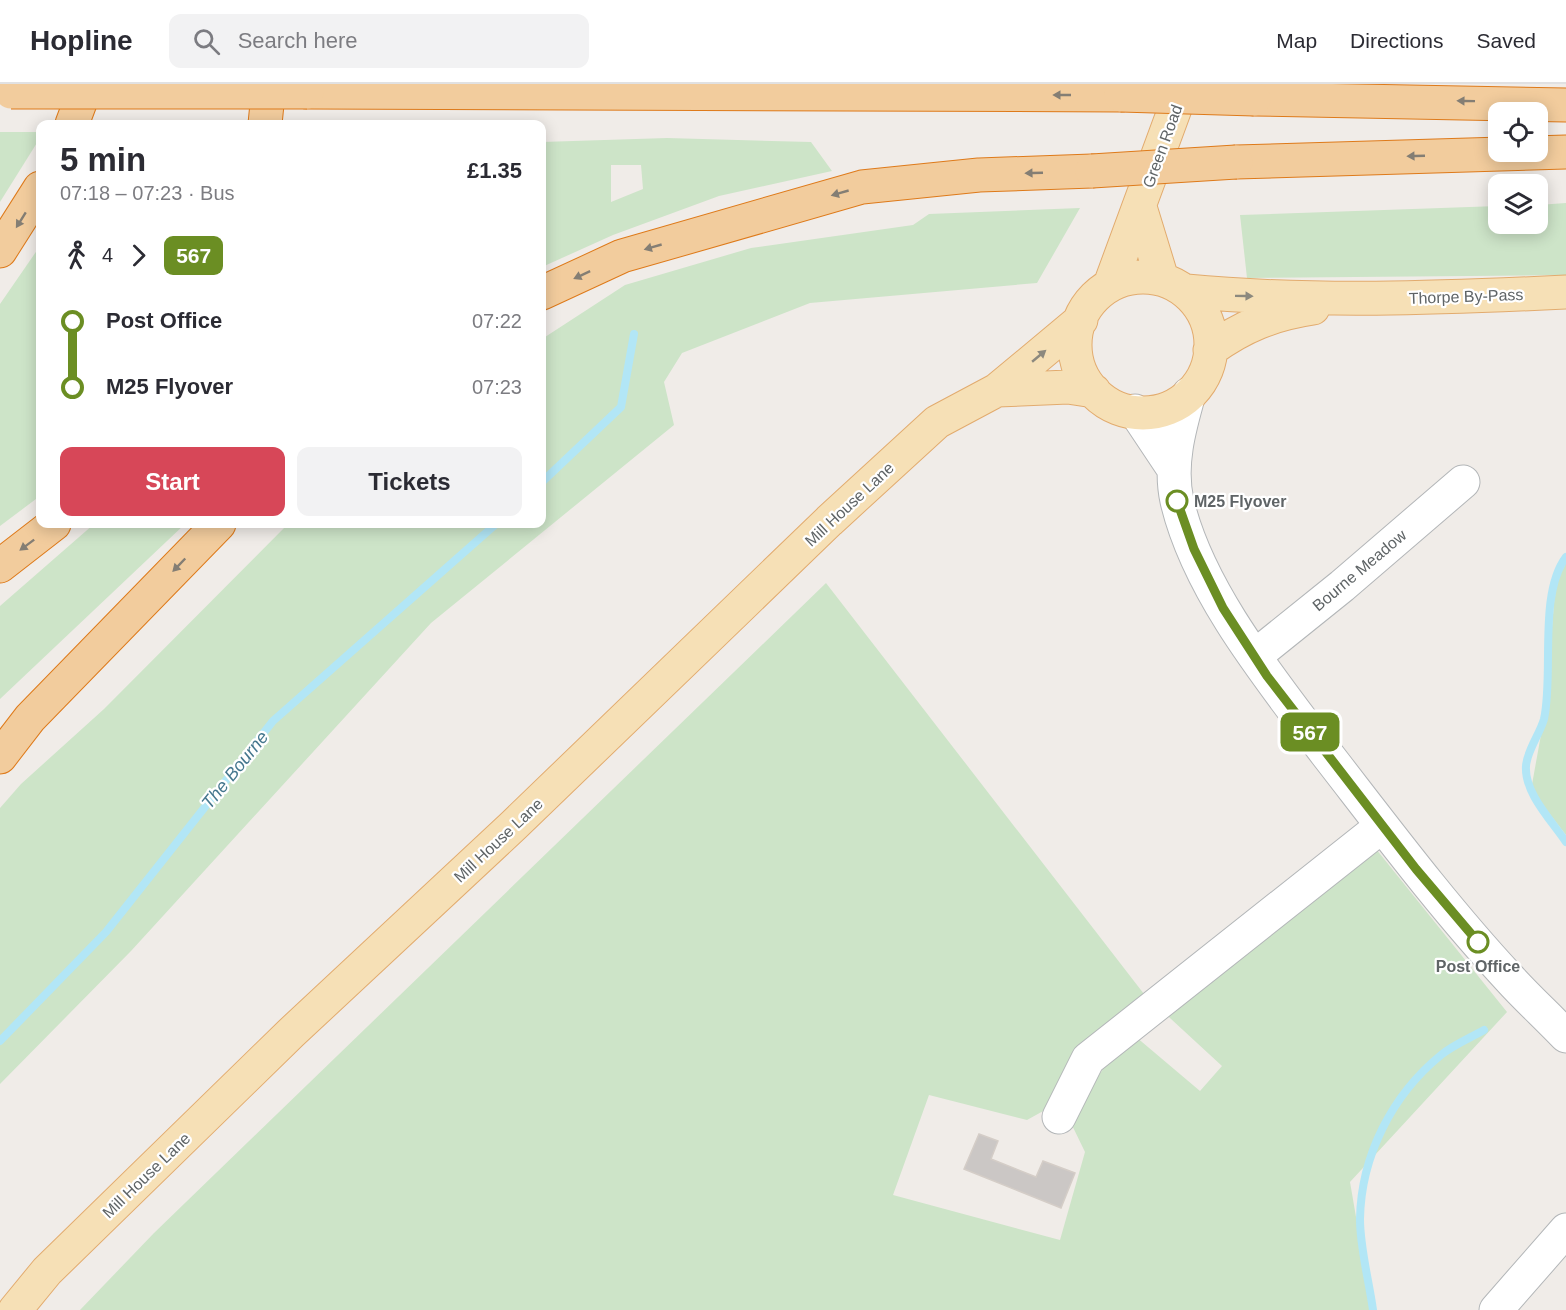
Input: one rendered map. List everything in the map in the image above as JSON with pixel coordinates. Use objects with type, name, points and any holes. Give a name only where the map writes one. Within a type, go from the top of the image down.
[{"type":"highway","points":[[74,120],[87,84]]},
{"type":"highway","points":[[265,120],[268,84]]},
{"type":"highway","points":[[5,92],[1121,95],[1566,105]]},
{"type":"highway","points":[[546,291],[622,256],[862,187],[979,174],[1092,171],[1236,162],[1566,152]]},
{"type":"highway","points":[[0,251],[36,194]]},
{"type":"highway","points":[[0,566],[49,528]]},
{"type":"highway","points":[[0,758],[30,718],[215,528]]},
{"type":"highway","points":[[0,737],[30,718]]},
{"type":"main road","name":"Green Road","points":[[1110,285],[1184,84]]},
{"type":"main road","name":"Green Road","points":[[1140,207],[1174,285]]},
{"type":"main road","points":[[1136,277],[1174,285],[1203,311],[1212,337],[1209,363],[1197,387],[1177,404],[1151,413],[1125,411],[1101,398],[1084,378],[1075,352],[1077,326],[1090,302],[1110,285],[1136,277]]},
{"type":"main road","name":"Thorpe By-Pass","points":[[1174,285],[1366,300]]},
{"type":"main road","name":"Thorpe By-Pass","points":[[1210,350],[1238,330],[1292,311],[1366,300],[1566,292]]},
{"type":"main road","name":"Mill House Lane","points":[[15,1310],[47,1271],[283,1041],[514,825],[829,521],[937,422],[997,390],[1081,320]]},
{"type":"main road","name":"Mill House Lane","points":[[997,390],[1068,387],[1094,391]]},
{"type":"street","points":[[1189,394],[1173,468],[1177,501],[1194,549],[1223,608],[1255,656],[1382,826],[1508,978],[1566,1036]]},
{"type":"street","points":[[1135,411],[1173,468]]},
{"type":"street","name":"Bourne Meadow","points":[[1255,656],[1342,586],[1463,482]]},
{"type":"street","points":[[1059,1117],[1088,1059],[1382,826]]},
{"type":"street","points":[[1496,1310],[1566,1230]]},
{"type":"green space","points":[[0,132],[36,132],[36,144],[0,202]]},
{"type":"green space","points":[[667,138],[811,142],[832,171],[719,196],[613,235],[546,265],[546,142]],"holes":[[[611,165],[641,165],[643,189],[611,202]]]},
{"type":"green space","points":[[1566,203],[1566,275],[1247,278],[1240,215],[1488,206],[1488,234],[1548,234],[1548,204]]},
{"type":"green space","points":[[1080,208],[1037,283],[810,303],[682,353],[664,382],[674,425],[431,623],[131,951],[0,1084],[0,808],[21,784],[104,709],[284,528],[546,528],[546,336],[625,285],[751,248],[913,225],[929,214]]},
{"type":"green space","points":[[36,252],[36,499],[0,526],[0,304]]},
{"type":"green space","points":[[89,528],[181,528],[0,699],[0,606]]},
{"type":"green space","points":[[1566,556],[1566,835],[1531,790],[1544,718],[1557,569]]},
{"type":"green space","points":[[826,583],[1144,994],[1045,1110],[1027,1120],[929,1095],[893,1195],[1060,1240],[1085,1152],[1069,1119],[1129,1031],[1200,1091],[1222,1066],[1158,1007],[1376,849],[1507,1012],[1350,1182],[1372,1310],[80,1310],[154,1233]]},
{"type":"building","points":[[979,1134],[998,1141],[991,1159],[1036,1177],[1043,1161],[1075,1173],[1061,1208],[964,1169]]},
{"type":"waterway","name":"The Bourne","points":[[546,478],[621,407],[634,334]]},
{"type":"waterway","name":"The Bourne","points":[[0,1041],[106,932],[273,721],[491,528]]},
{"type":"waterway","points":[[1566,557],[1557,573],[1549,613],[1547,701],[1544,719],[1526,766],[1529,786],[1534,796],[1566,842]]},
{"type":"waterway","points":[[1373,1310],[1360,1230],[1362,1196],[1373,1150],[1394,1108],[1423,1071],[1446,1051],[1484,1030]]},
{"type":"bus line","name":"567","points":[[1177,501],[1194,549],[1223,608],[1267,676],[1416,869],[1478,942]]},
{"type":"place","name":"M25 Flyover","points":[[1177,501]]},
{"type":"place","name":"Post Office","points":[[1478,942]]}]
